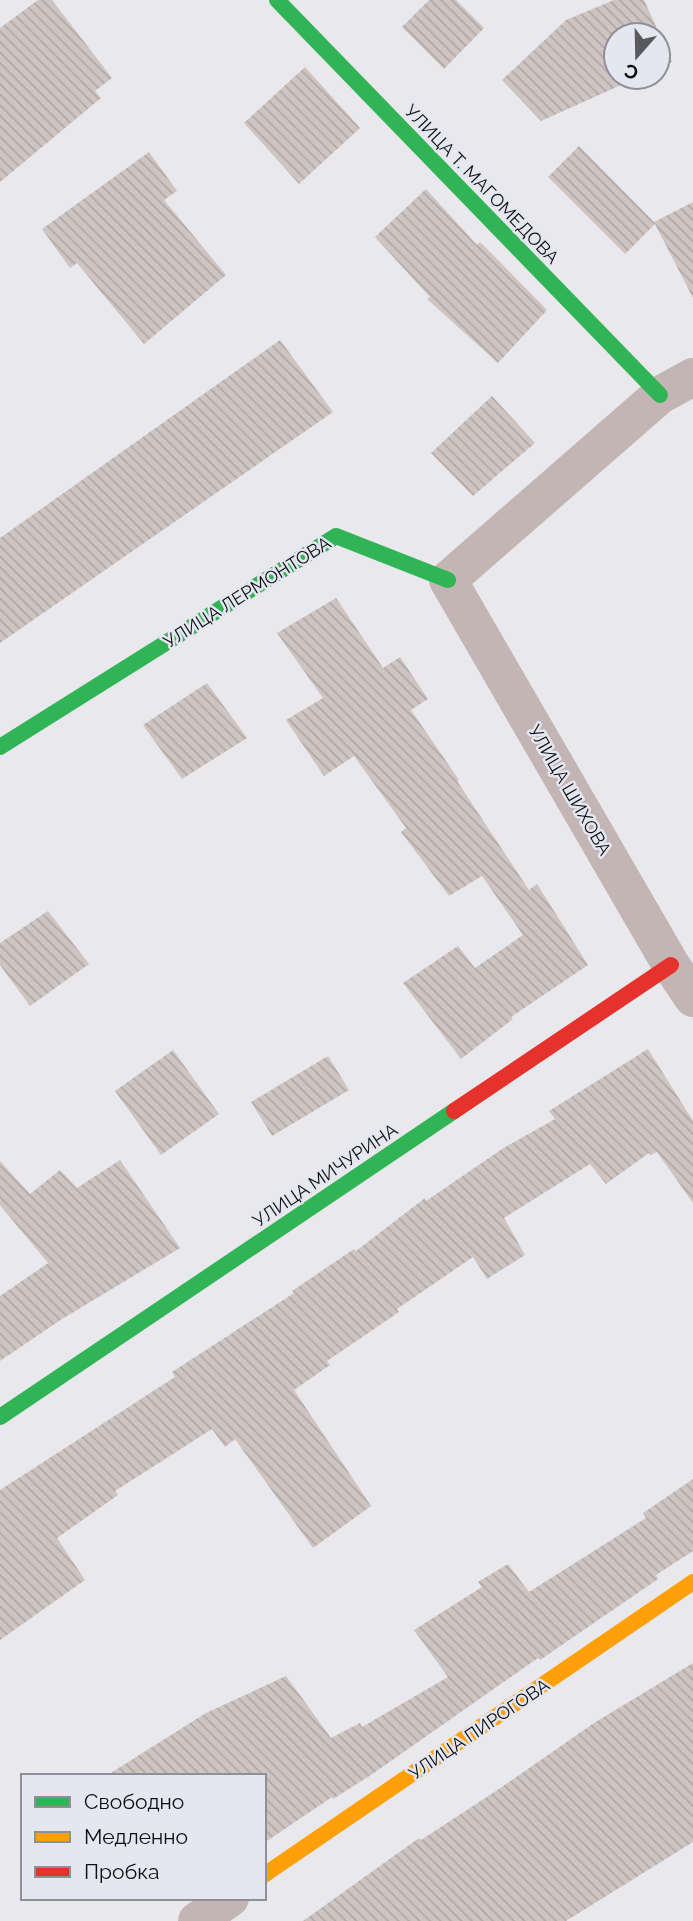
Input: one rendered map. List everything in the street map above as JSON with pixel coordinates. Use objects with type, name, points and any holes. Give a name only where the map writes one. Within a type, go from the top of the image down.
[{"type":"street","name":"УЛИЦА Т. МАГОМЕДОВА","points":[[277,0],[660,395]]},
{"type":"street","points":[[448,580],[660,395],[693,377]]},
{"type":"street","name":"УЛИЦА ЛЕРМОНТОВА","points":[[0,747],[336,536],[448,580]]},
{"type":"street","name":"УЛИЦА ШИХОВА","points":[[448,580],[671,965],[693,998]]},
{"type":"street","name":"УЛИЦА МИЧУРИНА","points":[[0,1417],[671,965]]},
{"type":"street","name":"УЛИЦА ПИРОГОВА","points":[[266,1874],[693,1583]]},
{"type":"street","points":[[197,1921],[227,1900]]},
{"type":"building","points":[[38,0],[52,0],[112,78],[95,91],[101,98],[0,182],[0,28]]},
{"type":"building","points":[[429,0],[456,0],[484,28],[444,69],[402,27]]},
{"type":"building","points":[[614,0],[644,0],[653,21],[602,21],[602,91],[608,91],[541,121],[502,80],[566,20]]},
{"type":"building","points":[[305,67],[360,128],[299,184],[244,123]]},
{"type":"building","points":[[579,146],[654,222],[693,202],[693,298],[655,224],[625,254],[548,177]]},
{"type":"building","points":[[149,152],[177,191],[164,200],[226,275],[144,344],[77,263],[70,268],[42,229]]},
{"type":"building","points":[[426,189],[477,245],[480,242],[547,310],[498,363],[427,299],[430,297],[375,237]]},
{"type":"building","points":[[280,340],[333,412],[0,643],[0,538]]},
{"type":"building","points":[[492,396],[535,443],[473,496],[431,453]]},
{"type":"building","points":[[336,598],[383,668],[400,657],[428,699],[411,710],[529,890],[537,884],[588,965],[511,1017],[513,1019],[461,1059],[403,983],[458,946],[475,968],[523,935],[482,876],[449,896],[401,832],[406,828],[354,756],[324,776],[286,720],[323,698],[277,633]]},
{"type":"building","points":[[207,683],[247,738],[182,779],[143,725]]},
{"type":"building","points":[[48,911],[89,964],[30,1006],[0,965],[0,943]]},
{"type":"building","points":[[648,1049],[693,1121],[693,1203],[657,1152],[651,1155],[649,1153],[606,1184],[590,1164],[504,1218],[525,1255],[487,1279],[473,1257],[327,1361],[330,1365],[294,1390],[371,1506],[313,1548],[235,1439],[225,1447],[212,1429],[115,1491],[118,1495],[57,1538],[85,1580],[0,1640],[0,1490],[175,1377],[172,1372],[294,1293],[292,1291],[354,1249],[356,1251],[425,1198],[426,1201],[502,1149],[555,1119],[549,1111]]},
{"type":"building","points":[[173,1050],[219,1114],[161,1155],[115,1091]]},
{"type":"building","points":[[328,1056],[349,1090],[272,1136],[251,1102]]},
{"type":"building","points":[[120,1160],[180,1248],[62,1319],[0,1361],[0,1296],[48,1263],[0,1205],[0,1161],[30,1194],[60,1170],[77,1188]]},
{"type":"building","points":[[693,1479],[693,1551],[656,1575],[658,1579],[540,1660],[538,1658],[371,1775],[333,1799],[332,1797],[266,1842],[266,1774],[109,1774],[206,1713],[286,1676],[331,1738],[360,1723],[362,1727],[448,1677],[414,1630],[482,1587],[478,1582],[508,1564],[529,1592],[646,1518],[643,1513]]},
{"type":"building","points":[[693,1663],[693,1842],[566,1921],[303,1921],[419,1838],[421,1840],[594,1723]]},
{"type":"traffic: fast","points":[[277,0],[660,395]]},
{"type":"traffic: fast","points":[[0,747],[336,536],[448,580]]},
{"type":"traffic: fast","points":[[0,1417],[454,1111]]},
{"type":"traffic: slow","points":[[266,1874],[693,1582]]},
{"type":"traffic: jam","points":[[454,1111],[671,965]]}]
